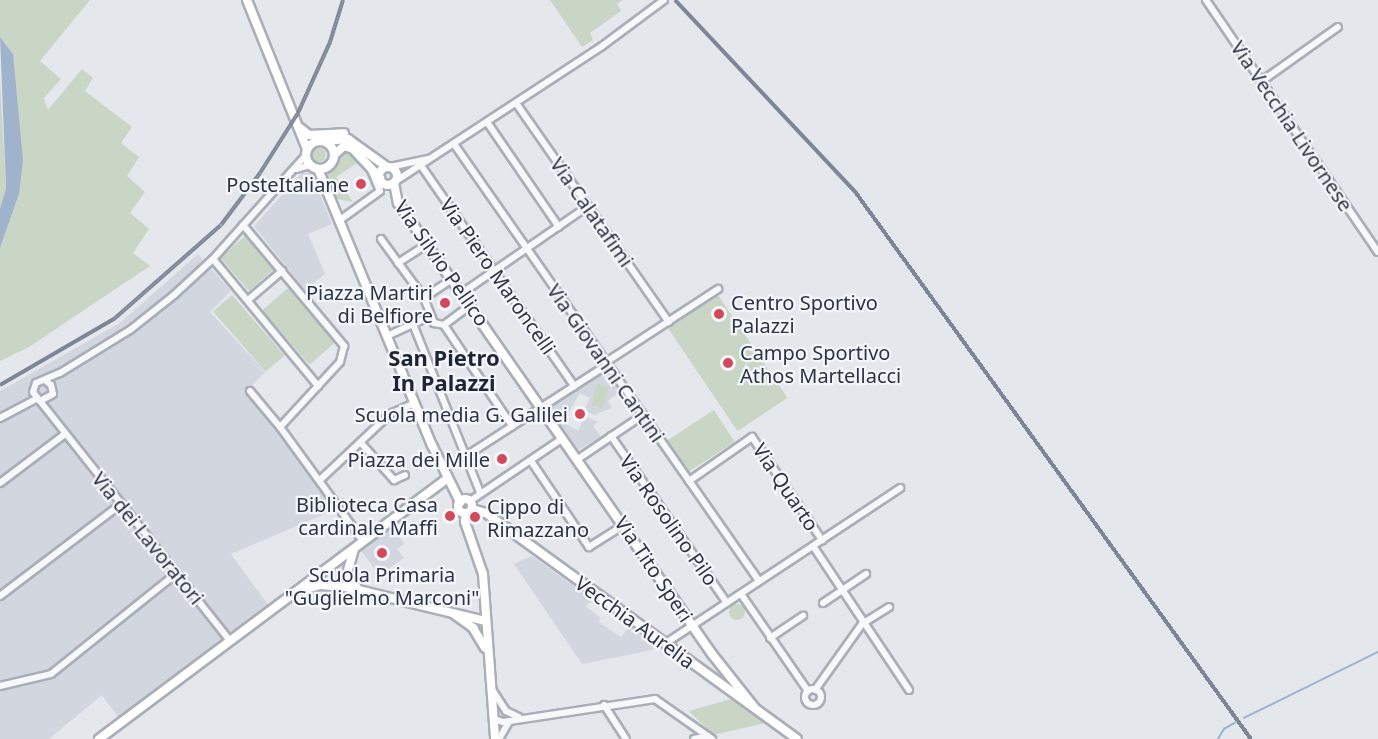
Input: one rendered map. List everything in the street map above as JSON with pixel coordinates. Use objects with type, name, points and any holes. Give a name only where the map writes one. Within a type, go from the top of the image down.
[{"type":"main road","points":[[247,0],[300,128],[306,152],[340,220],[447,479],[460,502],[469,508],[465,522],[481,563],[497,739]]},
{"type":"main road","points":[[300,128],[309,135],[343,133],[388,167],[380,178]]},
{"type":"main road","points":[[306,152],[316,141],[342,137],[357,143]]},
{"type":"main road","points":[[324,141],[334,155]]},
{"type":"main road","points":[[314,167],[331,164],[334,155],[344,146],[349,147],[371,167],[385,184],[395,182]]},
{"type":"main road","name":"Via Silvio Pellico","points":[[388,167],[396,173],[398,202],[578,459]]},
{"type":"main road","name":"Via Tito Speri","points":[[578,459],[692,626],[754,707]]},
{"type":"main road","points":[[99,739],[362,540],[447,479]]},
{"type":"main road","name":"Vecchia Aurelia","points":[[469,508],[486,513],[797,739]]},
{"type":"main road","points":[[362,540],[346,567],[350,582],[363,591]]},
{"type":"main road","points":[[296,592],[321,585],[363,591],[486,622]]},
{"type":"main road","points":[[451,612],[466,622],[482,640],[489,657]]},
{"type":"main road","points":[[466,622],[486,622]]},
{"type":"main road","points":[[713,679],[723,676],[723,668]]},
{"type":"street","points":[[395,182],[422,167],[664,0]]},
{"type":"street","name":"Via Vecchia Livornese","points":[[1206,0],[1378,252]]},
{"type":"street","points":[[1262,81],[1338,27]]},
{"type":"street","name":"Via Calatafimi","points":[[516,103],[669,322]]},
{"type":"street","points":[[487,122],[559,227]]},
{"type":"street","name":"Via Giovanni Cantini","points":[[454,144],[759,581]]},
{"type":"street","points":[[27,403],[36,383],[46,381],[130,330],[213,259],[296,169],[306,152]]},
{"type":"street","points":[[388,167],[433,158]]},
{"type":"street","points":[[296,169],[314,167]]},
{"type":"street","points":[[340,220],[380,191],[371,167]]},
{"type":"street","name":"Via Piero Maroncelli","points":[[422,167],[574,386]]},
{"type":"street","points":[[462,293],[588,206]]},
{"type":"street","points":[[243,225],[344,346],[340,362],[280,427]]},
{"type":"street","points":[[381,239],[424,298],[430,316],[436,325],[444,325],[471,305]]},
{"type":"street","points":[[398,263],[427,244]]},
{"type":"street","points":[[213,259],[318,386]]},
{"type":"street","points":[[248,300],[282,271]]},
{"type":"street","points":[[424,298],[452,279]]},
{"type":"street","points":[[466,456],[718,289]]},
{"type":"street","points":[[387,336],[430,316]]},
{"type":"street","points":[[413,324],[480,492]]},
{"type":"street","points":[[444,325],[512,426]]},
{"type":"street","points":[[49,414],[53,388],[60,373]]},
{"type":"street","points":[[46,381],[53,388]]},
{"type":"street","points":[[250,391],[321,479],[330,499],[362,540]]},
{"type":"street","points":[[33,392],[38,400]]},
{"type":"street","points":[[0,418],[27,403],[51,397]]},
{"type":"street","name":"Via dei Lavoratori","points":[[38,400],[230,641]]},
{"type":"street","points":[[321,479],[390,414],[415,403]]},
{"type":"street","points":[[578,459],[643,415]]},
{"type":"street","points":[[0,483],[65,434]]},
{"type":"street","name":"Via Rosolino Pilo","points":[[611,436],[727,603]]},
{"type":"street","points":[[469,508],[480,492],[531,461],[564,437]]},
{"type":"street","name":"Via Quarto","points":[[689,481],[752,437],[822,540]]},
{"type":"street","points":[[361,443],[394,480],[405,476]]},
{"type":"street","points":[[531,461],[590,547],[624,525]]},
{"type":"street","points":[[666,643],[900,488]]},
{"type":"street","points":[[0,596],[120,505]]},
{"type":"street","points":[[813,546],[862,624],[909,690]]},
{"type":"street","points":[[0,686],[51,674],[176,574]]},
{"type":"street","points":[[823,603],[866,574]]},
{"type":"street","points":[[741,594],[808,691]]},
{"type":"street","points":[[808,691],[815,690],[862,624],[889,606]]},
{"type":"street","points":[[771,638],[804,616]]},
{"type":"street","points":[[491,687],[502,707],[511,717]]},
{"type":"street","points":[[808,691],[805,701],[814,705],[821,698],[815,690]]},
{"type":"street","points":[[494,719],[657,700],[710,738]]},
{"type":"street","points":[[604,705],[626,739]]},
{"type":"street","points":[[497,739],[511,717]]},
{"type":"street","points":[[693,739],[710,738]]},
{"type":"shaded area","points":[[302,173],[311,173],[332,224],[308,234],[325,274],[305,290],[254,226]]},
{"type":"shaded area","points":[[198,254],[231,291],[210,312],[265,372],[246,392],[336,509],[231,554],[269,606],[118,717],[102,695],[49,739],[0,739],[0,391],[120,323]]},
{"type":"shaded area","points":[[605,371],[620,392],[608,401],[612,408],[594,415],[584,410],[590,398],[580,393],[563,422],[578,431],[585,416],[598,422],[593,426],[601,437],[578,450],[549,408]]},
{"type":"shaded area","name":"Scuola Primaria \"Guglielmo Marconi\"","points":[[392,525],[404,544],[397,549],[404,558],[379,575],[360,549]]},
{"type":"shaded area","points":[[532,556],[594,600],[585,606],[600,617],[599,622],[621,637],[631,625],[658,644],[652,650],[582,664],[514,564]]},
{"type":"green space","points":[[0,0],[90,0],[40,61],[61,79],[44,98],[48,110],[82,69],[93,78],[85,91],[132,127],[121,143],[139,157],[127,176],[145,192],[130,213],[149,229],[133,253],[150,266],[29,347],[0,361],[0,248],[19,194],[13,54],[0,37]]},
{"type":"green space","points":[[550,0],[623,0],[617,4],[621,11],[590,33],[593,40],[582,47]]},
{"type":"green space","points":[[0,78],[6,188],[0,209]]},
{"type":"green space","points":[[316,148],[322,148],[326,155],[322,162],[316,162],[312,158],[312,152]]},
{"type":"green space","points":[[351,149],[360,161],[336,177],[353,202],[337,199],[325,180],[340,152]]},
{"type":"green space","points":[[245,236],[274,269],[249,291],[220,258]]},
{"type":"green space","points":[[288,288],[335,342],[310,365],[262,310]]},
{"type":"green space","points":[[232,295],[284,355],[266,372],[213,311]]},
{"type":"green space","name":"Campo Sportivo Athos Martellacci","points":[[718,295],[787,398],[738,431],[668,329]]},
{"type":"green space","points":[[597,384],[609,387],[603,408],[592,405]]},
{"type":"green space","points":[[714,410],[735,442],[688,472],[667,440]]},
{"type":"green space","points":[[734,604],[740,604],[745,612],[743,618],[734,620],[729,615],[729,609]]},
{"type":"green space","points":[[731,699],[765,723],[713,735],[689,711]]},
{"type":"water","points":[[0,37],[13,54],[23,160],[19,194],[0,248],[0,209],[6,188]]},
{"type":"waterway","points":[[1244,718],[1378,652]]},
{"type":"waterway","points":[[1218,739],[1224,729],[1235,723]]},
{"type":"railway","points":[[0,385],[114,319],[221,225],[260,173],[298,113],[330,42],[343,0]]},
{"type":"railway","points":[[675,0],[856,193],[1251,739]]},
{"type":"place","name":"PosteItaliane","points":[[361,184]]},
{"type":"place","name":"Piazza Martiri di Belfiore","points":[[445,303]]},
{"type":"place","name":"Centro Sportivo Palazzi","points":[[719,314]]},
{"type":"place","name":"Campo Sportivo Athos Martellacci","points":[[728,363]]},
{"type":"place","name":"Scuola media G. Galilei","points":[[580,414]]},
{"type":"place","name":"Piazza dei Mille","points":[[502,459]]},
{"type":"place","name":"Biblioteca Casa cardinale Maffi","points":[[450,516]]},
{"type":"place","name":"Cippo di Rimazzano","points":[[475,517]]},
{"type":"place","name":"Scuola Primaria \"Guglielmo Marconi\"","points":[[382,553]]},
{"type":"district","name":"San Pietro In Palazzi","points":[[444,370]]}]
